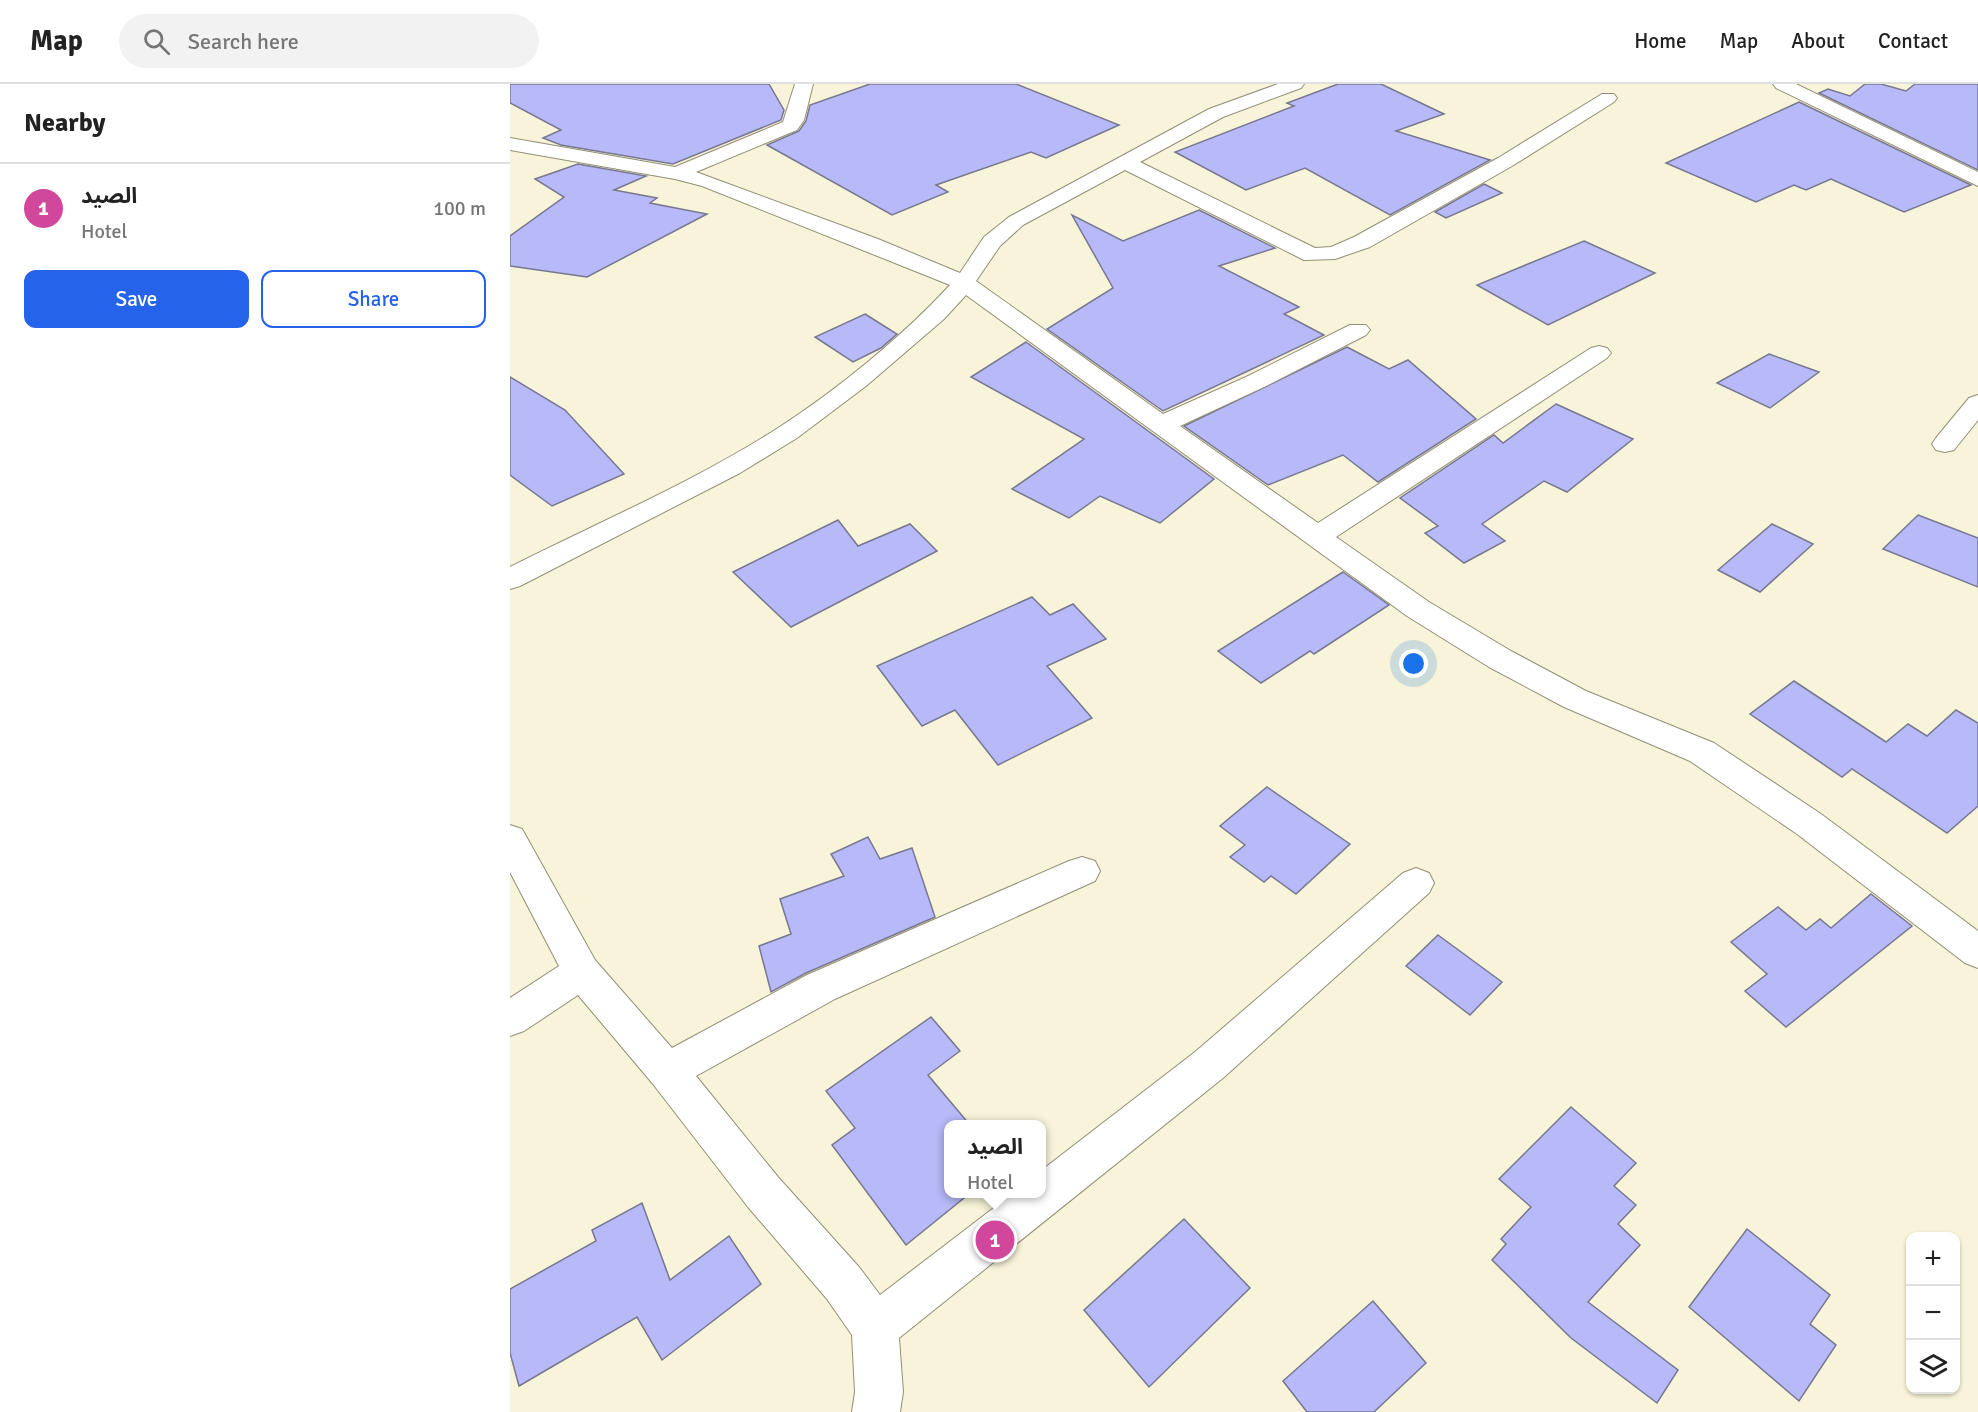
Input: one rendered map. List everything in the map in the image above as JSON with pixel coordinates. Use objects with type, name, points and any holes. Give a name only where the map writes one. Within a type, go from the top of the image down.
[{"type":"street","points":[[677,173],[790,126],[795,120],[804,84]]},
{"type":"street","points":[[510,579],[731,467],[788,434],[901,345],[936,314],[964,283],[992,242],[1016,221],[1216,113],[1295,84]]},
{"type":"street","points":[[1790,85],[1976,176]]},
{"type":"street","points":[[1126,163],[1312,255],[1325,255],[1362,242],[1406,218],[1555,132],[1608,98]]},
{"type":"street","points":[[510,144],[677,173],[709,182],[964,283],[1418,609],[1500,659],[1575,699],[1702,752],[1809,824],[1978,952]]},
{"type":"street","points":[[1160,425],[1255,382],[1358,330]]},
{"type":"street","points":[[1316,537],[1599,353]]},
{"type":"street","points":[[1945,444],[1978,404]]},
{"type":"street","points":[[510,839],[582,972],[667,1071],[763,1192],[843,1283],[875,1328],[879,1392],[876,1412]]},
{"type":"street","points":[[667,1071],[821,987],[1082,871]]},
{"type":"street","points":[[1046,1193],[1209,1065],[1416,883]]},
{"type":"street","points":[[510,1018],[582,972]]},
{"type":"street","points":[[875,1328],[1040,1198]]},
{"type":"building","points":[[510,84],[769,84],[784,110],[781,120],[673,164],[561,145],[543,138],[561,130],[510,103]]},
{"type":"building","points":[[870,84],[1016,84],[1119,125],[1046,158],[1031,152],[936,185],[948,192],[892,215],[767,145],[799,131],[806,121],[810,105]]},
{"type":"building","points":[[1338,84],[1381,84],[1444,114],[1396,131],[1490,160],[1390,215],[1305,168],[1246,190],[1175,152],[1294,106],[1287,103]]},
{"type":"building","points":[[1865,84],[1881,84],[1906,91],[1915,84],[1978,84],[1978,170],[1819,93],[1828,89],[1850,96]]},
{"type":"building","points":[[1799,102],[1971,185],[1904,212],[1831,179],[1806,190],[1794,185],[1756,202],[1666,163]]},
{"type":"building","points":[[578,164],[646,176],[614,190],[657,198],[650,203],[707,214],[587,277],[510,266],[510,236],[564,197],[535,179]]},
{"type":"building","points":[[1484,184],[1502,193],[1446,218],[1435,212]]},
{"type":"building","points":[[1199,210],[1275,248],[1219,266],[1299,307],[1284,314],[1324,335],[1163,411],[1047,329],[1113,288],[1072,215],[1123,241]]},
{"type":"building","points":[[1584,241],[1655,273],[1548,325],[1477,285]]},
{"type":"building","points":[[865,314],[897,334],[881,348],[853,362],[815,337]]},
{"type":"building","points":[[1026,342],[1214,479],[1160,523],[1100,496],[1069,518],[1012,489],[1084,439],[971,377]]},
{"type":"building","points":[[1347,347],[1389,369],[1408,360],[1476,419],[1378,482],[1343,455],[1268,485],[1184,426]]},
{"type":"building","points":[[1769,354],[1819,372],[1770,408],[1717,383]]},
{"type":"building","points":[[510,377],[565,410],[624,474],[552,506],[510,475]]},
{"type":"building","points":[[1556,404],[1633,439],[1567,492],[1544,481],[1482,524],[1505,541],[1464,563],[1425,533],[1438,526],[1400,498],[1494,435],[1503,443]]},
{"type":"building","points":[[1918,515],[1978,538],[1978,587],[1883,549]]},
{"type":"building","points":[[838,520],[858,546],[910,524],[937,551],[791,627],[733,572]]},
{"type":"building","points":[[1772,524],[1813,544],[1760,592],[1718,570]]},
{"type":"building","points":[[1343,572],[1389,605],[1314,654],[1310,651],[1261,683],[1218,651]]},
{"type":"building","points":[[1032,597],[1050,615],[1073,604],[1106,639],[1047,666],[1092,718],[998,765],[955,710],[922,726],[877,666]]},
{"type":"building","points":[[1794,681],[1886,742],[1908,724],[1927,736],[1956,710],[1978,723],[1978,806],[1947,833],[1852,769],[1842,777],[1750,714]]},
{"type":"building","points":[[1267,787],[1350,844],[1296,894],[1271,876],[1264,882],[1230,857],[1245,845],[1220,826]]},
{"type":"building","points":[[868,837],[880,859],[912,848],[935,917],[806,973],[771,992],[759,946],[791,934],[780,899],[844,876],[831,854]]},
{"type":"building","points":[[1871,894],[1912,926],[1786,1027],[1745,991],[1767,974],[1731,942],[1778,907],[1806,930],[1820,919],[1831,928]]},
{"type":"building","points":[[1438,935],[1502,982],[1470,1015],[1406,966]]},
{"type":"building","points":[[931,1017],[960,1051],[928,1075],[966,1120],[944,1120],[944,1198],[964,1198],[906,1245],[832,1145],[855,1128],[826,1091]]},
{"type":"building","points":[[1571,1107],[1636,1163],[1614,1186],[1636,1205],[1618,1224],[1640,1245],[1588,1302],[1678,1370],[1657,1403],[1571,1338],[1492,1260],[1506,1244],[1501,1239],[1531,1207],[1499,1179]]},
{"type":"building","points":[[642,1203],[670,1280],[729,1236],[761,1284],[662,1360],[637,1317],[519,1386],[510,1353],[510,1289],[596,1241],[592,1230]]},
{"type":"building","points":[[1184,1219],[1250,1288],[1149,1387],[1084,1310]]},
{"type":"building","points":[[1747,1229],[1830,1295],[1810,1324],[1836,1345],[1799,1401],[1689,1307]]},
{"type":"building","points":[[1373,1301],[1426,1363],[1374,1412],[1307,1412],[1283,1381]]},
{"type":"place","name":"الصيد","points":[[995,1240]]}]
